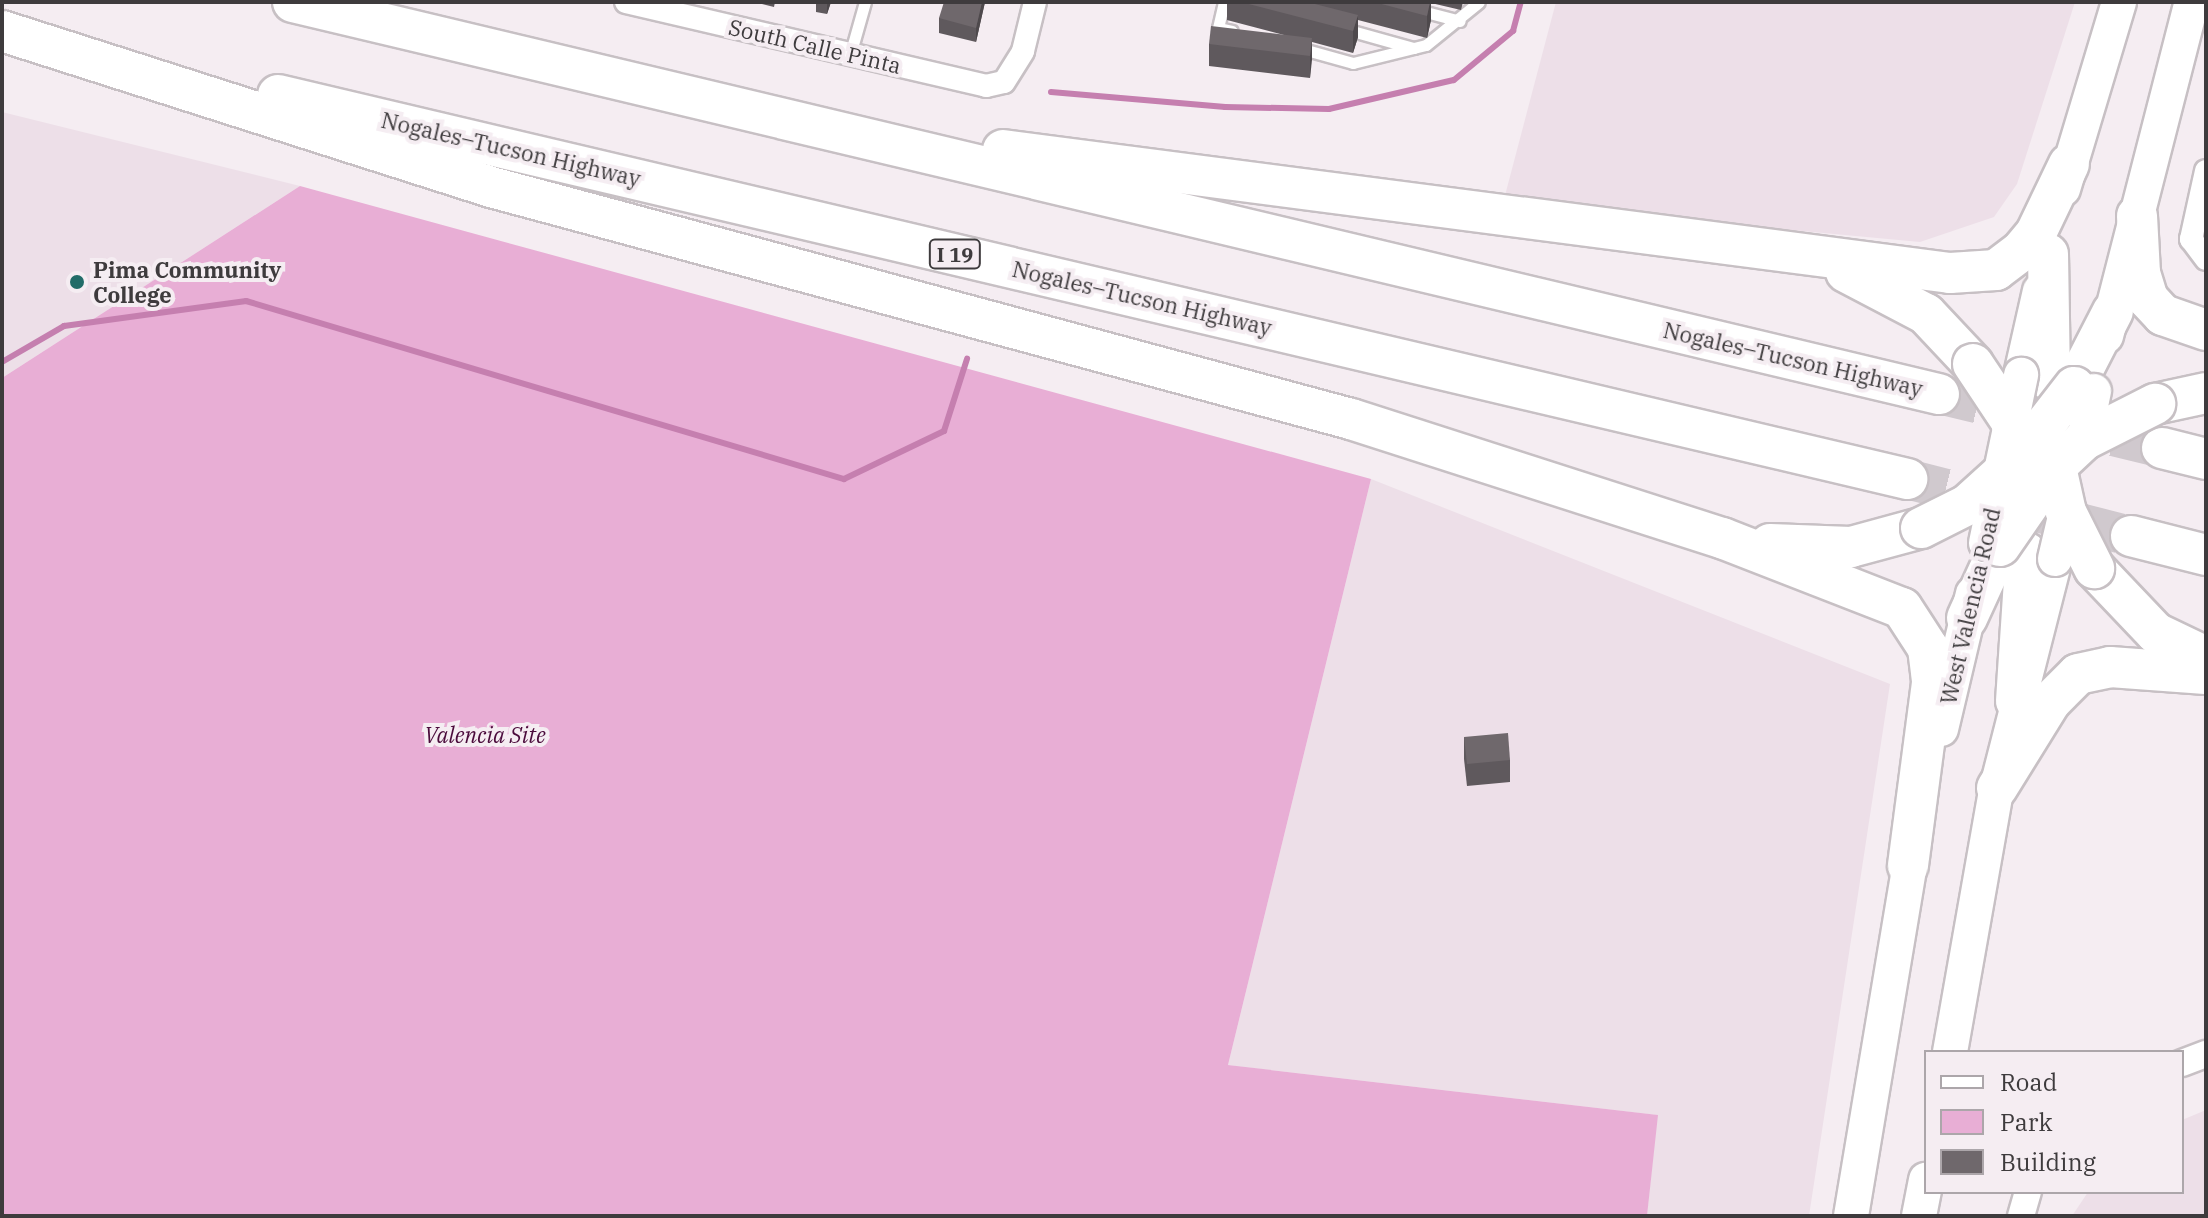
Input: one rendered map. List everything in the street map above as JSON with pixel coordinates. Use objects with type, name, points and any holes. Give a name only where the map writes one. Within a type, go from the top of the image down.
[{"type":"highway","name":"Nogales–Tucson Highway","points":[[293,2],[1939,394]]},
{"type":"highway","name":"Nogales–Tucson Highway","points":[[2,30],[1907,479]]},
{"type":"highway","points":[[2,30],[491,187],[1351,419],[1722,538],[1902,608],[1916,623],[1928,648],[1932,683],[1908,865]]},
{"type":"highway","points":[[774,119],[1817,260],[1950,273],[1996,270],[2036,233],[2069,164]]},
{"type":"highway","points":[[2137,216],[2140,273],[2148,299],[2163,315],[2206,330]]},
{"type":"highway","points":[[2016,701],[2017,550],[2042,435],[2048,254]]},
{"type":"highway","points":[[1817,260],[1926,314],[2042,435],[2094,568],[2156,633],[2206,657]]},
{"type":"highway","points":[[1722,538],[1808,549],[1851,547],[1921,528],[1967,505],[2042,435],[2113,311]]},
{"type":"highway","points":[[2042,435],[2084,440],[2155,404],[2206,393]]},
{"type":"highway","points":[[2162,448],[2206,459]]},
{"type":"highway","points":[[2131,536],[2206,555]]},
{"type":"highway","points":[[1967,618],[2017,550]]},
{"type":"highway","points":[[1997,788],[2051,701],[2078,674],[2110,667],[2206,674]]},
{"type":"main road","points":[[2048,254],[2069,164],[2119,2]]},
{"type":"main road","points":[[2113,311],[2192,2]]},
{"type":"main road","points":[[2017,550],[2042,435]]},
{"type":"main road","name":"West Valencia Road","points":[[1851,1216],[1908,865],[1967,618]]},
{"type":"main road","points":[[1950,1050],[1997,788],[2016,701]]},
{"type":"main road","points":[[1919,1216],[1924,1190]]},
{"type":"street","name":"South Calle Pinta","points":[[626,2],[706,11],[850,55],[986,86],[1004,82],[1023,51],[1035,2]]},
{"type":"street","points":[[2206,171],[2191,239],[2206,259]]},
{"type":"street","points":[[2184,1062],[2206,1054]]},
{"type":"street","points":[[2021,1216],[2027,1194]]},
{"type":"lane","points":[[850,55],[865,2]]},
{"type":"lane","points":[[1224,2],[1218,28],[1248,35]]},
{"type":"lane","points":[[1278,43],[1353,63],[1414,48],[1460,21],[1479,2]]},
{"type":"lane","points":[[1403,6],[1460,21]]},
{"type":"lane","points":[[1325,23],[1414,48]]},
{"type":"shaded area","points":[[1556,2],[2075,2],[2017,184],[1994,217],[1920,242],[1503,203]]},
{"type":"shaded area","name":"Pima Community College","points":[[2,112],[300,186],[2,378]]},
{"type":"shaded area","points":[[1371,479],[1890,684],[1809,1216],[1647,1216],[1657,1115],[1228,1065]]},
{"type":"shaded area","points":[[2206,1110],[2206,1216],[2072,1216],[2087,1194],[2184,1194],[2184,1119]]},
{"type":"green space","name":"Valencia Site","points":[[300,186],[1371,479],[1228,1065],[1658,1115],[1647,1216],[2,1216],[2,378]]},
{"type":"building","points":[[944,2],[982,2],[976,28],[939,18]]},
{"type":"building","points":[[1241,2],[1307,2],[1358,15],[1353,31]]},
{"type":"building","points":[[1374,2],[1430,2],[1427,16]]},
{"type":"building","points":[[1211,26],[1312,38],[1310,56],[1209,44]]},
{"type":"building","points":[[1508,733],[1510,760],[1467,764],[1464,737]]},
{"type":"waterway","points":[[1051,92],[1225,107],[1329,109],[1454,80],[1513,31],[1521,2]]},
{"type":"waterway","points":[[2,362],[64,326],[246,301],[844,479],[944,431],[967,359]]},
{"type":"tunnel","points":[[1939,394],[2162,448]]},
{"type":"tunnel","points":[[1907,479],[2131,536]]},
{"type":"place","name":"Pima Community College","points":[[77,282]]}]
